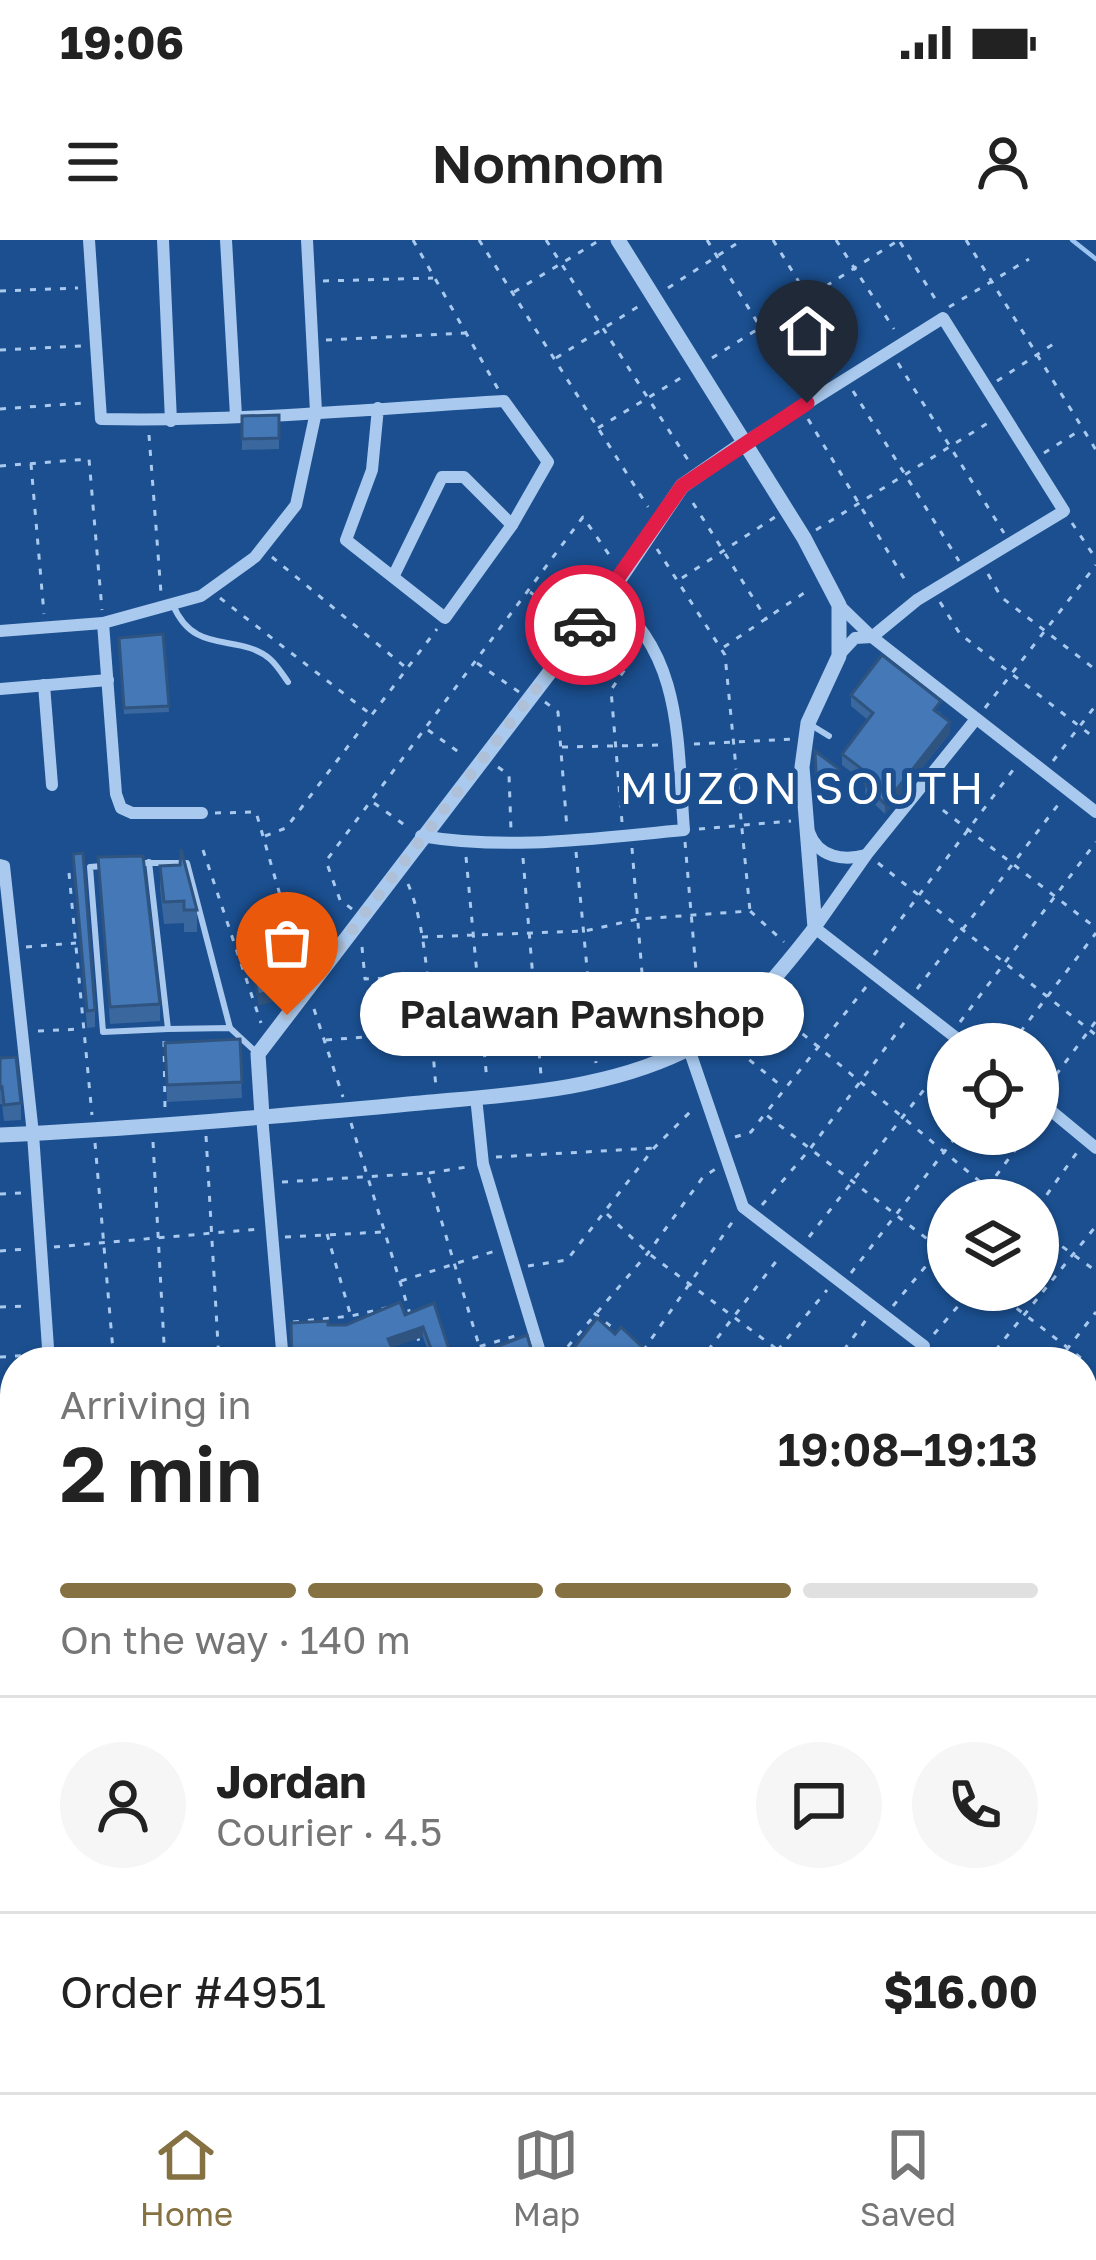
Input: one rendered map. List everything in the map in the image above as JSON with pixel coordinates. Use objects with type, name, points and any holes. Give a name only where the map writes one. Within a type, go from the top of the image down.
[{"type":"street","points":[[89,240],[101,419],[171,421],[236,416],[316,412],[378,408],[505,401],[548,462],[512,525],[445,618],[346,540],[372,470],[378,408]]},
{"type":"street","points":[[163,240],[171,421]]},
{"type":"street","points":[[226,240],[236,416]]},
{"type":"street","points":[[0,631],[104,623],[209,590],[262,548],[296,505],[316,412],[307,240]]},
{"type":"street","points":[[618,240],[804,538],[839,605],[872,637],[1096,812]]},
{"type":"street","points":[[281,1347],[262,1116],[263,1048],[608,596],[682,486],[943,318],[1064,512],[917,600],[872,637],[855,638],[839,655],[807,731],[802,767],[815,928],[938,1023]]},
{"type":"street","points":[[394,575],[442,477],[464,477],[512,525]]},
{"type":"street","points":[[421,836],[464,844],[516,844],[684,830],[671,688],[648,635],[632,614],[608,596]]},
{"type":"street","points":[[839,605],[839,655]]},
{"type":"street","points":[[104,623],[116,794],[122,808],[132,813],[202,813]]},
{"type":"street","points":[[0,689],[107,680]]},
{"type":"street","points":[[44,685],[52,785]]},
{"type":"street","points":[[0,1135],[543,1091],[598,1083],[650,1067],[715,1033],[758,997],[976,718]]},
{"type":"street","points":[[805,819],[813,842],[826,854],[848,860],[867,854]]},
{"type":"street","points":[[0,865],[4,866],[24,1032],[49,1347]]},
{"type":"street","points":[[688,1049],[748,1211],[924,1346]]},
{"type":"street","points":[[482,1097],[482,1161],[539,1347]]},
{"type":"street","points":[[1059,1117],[1091,1143],[1096,1125]]},
{"type":"lane","points":[[167,605],[201,637],[269,658],[288,682]]},
{"type":"lane","points":[[807,731],[829,736]]},
{"type":"lane","points":[[149,862],[168,1029]]},
{"type":"lane","points":[[130,863],[187,863],[230,1028]]},
{"type":"lane","points":[[110,865],[90,867],[103,1032],[230,1028],[263,1048]]},
{"type":"path","points":[[412,240],[505,401]]},
{"type":"path","points":[[479,240],[598,428],[679,580],[722,648],[736,742],[750,911],[795,953]]},
{"type":"path","points":[[546,240],[697,475]]},
{"type":"path","points":[[512,292],[600,240]]},
{"type":"path","points":[[707,240],[917,600]]},
{"type":"path","points":[[773,240],[965,572]]},
{"type":"path","points":[[836,240],[904,343]]},
{"type":"path","points":[[598,428],[899,240],[942,311],[1029,259]]},
{"type":"path","points":[[966,240],[1096,450]]},
{"type":"path","points":[[309,282],[434,278]]},
{"type":"path","points":[[0,291],[92,287]]},
{"type":"path","points":[[312,340],[466,333]]},
{"type":"path","points":[[985,388],[1058,341]]},
{"type":"path","points":[[0,350],[94,345]]},
{"type":"path","points":[[890,352],[1011,544]]},
{"type":"path","points":[[0,409],[98,402]]},
{"type":"path","points":[[804,538],[1002,414]]},
{"type":"path","points":[[148,420],[167,605]]},
{"type":"path","points":[[1032,461],[1083,428]]},
{"type":"path","points":[[0,466],[89,459],[104,623]]},
{"type":"path","points":[[31,464],[45,628]]},
{"type":"path","points":[[682,486],[767,620]]},
{"type":"path","points":[[679,580],[786,510]]},
{"type":"path","points":[[976,718],[1096,562],[1064,512]]},
{"type":"path","points":[[362,916],[340,900],[326,861],[583,517],[623,575]]},
{"type":"path","points":[[262,548],[406,668]]},
{"type":"path","points":[[982,562],[1001,597],[1096,670]]},
{"type":"path","points":[[722,648],[826,578]]},
{"type":"path","points":[[209,590],[370,714]]},
{"type":"path","points":[[933,590],[960,634],[1096,739]]},
{"type":"path","points":[[529,591],[580,631]]},
{"type":"path","points":[[263,837],[286,829],[445,618]]},
{"type":"path","points":[[648,635],[611,691],[650,1067]]},
{"type":"path","points":[[476,662],[558,712],[568,841],[575,844],[598,1083]]},
{"type":"path","points":[[1045,772],[1096,705]]},
{"type":"path","points":[[427,729],[508,775],[543,1091]]},
{"type":"path","points":[[561,747],[736,742],[807,731]]},
{"type":"path","points":[[722,1142],[751,1132],[818,1047],[919,893],[1024,755]]},
{"type":"path","points":[[917,790],[1096,931],[1027,1023]]},
{"type":"path","points":[[646,1347],[748,1211],[810,1149],[963,928],[1069,790]]},
{"type":"path","points":[[373,802],[421,836]]},
{"type":"path","points":[[202,813],[256,812],[420,1347]]},
{"type":"path","points":[[730,1022],[697,982],[684,830],[805,819]]},
{"type":"path","points":[[959,1023],[1096,842]]},
{"type":"path","points":[[464,844],[475,934],[482,1097]]},
{"type":"path","points":[[202,850],[263,1048]]},
{"type":"path","points":[[867,854],[1096,1035]]},
{"type":"path","points":[[400,864],[417,904],[438,1101]]},
{"type":"path","points":[[69,873],[114,1347]]},
{"type":"path","points":[[422,937],[585,931],[638,919],[750,911]]},
{"type":"path","points":[[349,933],[362,944],[365,979],[425,976]]},
{"type":"path","points":[[14,947],[77,943]]},
{"type":"path","points":[[758,997],[927,1138]]},
{"type":"path","points":[[1059,1072],[1096,1021]]},
{"type":"path","points":[[24,1032],[84,1029]]},
{"type":"path","points":[[164,1347],[158,1239],[159,1123],[162,1046],[168,1029]]},
{"type":"path","points":[[324,1040],[430,1032]]},
{"type":"path","points":[[715,1033],[785,1089]]},
{"type":"path","points":[[710,1347],[854,1183],[927,1087]]},
{"type":"path","points":[[515,1268],[567,1260],[654,1148],[707,1095]]},
{"type":"path","points":[[765,1114],[927,1239]]},
{"type":"path","points":[[206,1121],[216,1347]]},
{"type":"path","points":[[1059,1182],[1091,1143]]},
{"type":"path","points":[[268,1184],[427,1173],[482,1161],[654,1148]]},
{"type":"path","points":[[779,1347],[896,1215],[942,1155]]},
{"type":"path","points":[[948,1155],[976,1179]]},
{"type":"path","points":[[567,1347],[648,1253],[704,1177],[730,1163]]},
{"type":"path","points":[[427,1173],[479,1346]]},
{"type":"path","points":[[0,1194],[38,1192]]},
{"type":"path","points":[[605,1213],[648,1253],[774,1347]]},
{"type":"path","points":[[997,1347],[1096,1226]]},
{"type":"path","points":[[0,1251],[209,1234],[385,1232]]},
{"type":"path","points":[[327,1234],[356,1331]]},
{"type":"path","points":[[1059,1244],[1096,1271]]},
{"type":"path","points":[[400,1281],[508,1247]]},
{"type":"path","points":[[848,1347],[927,1262]]},
{"type":"path","points":[[279,1323],[351,1316],[407,1303]]},
{"type":"path","points":[[0,1307],[47,1305]]},
{"type":"path","points":[[924,1346],[954,1311]]},
{"type":"path","points":[[1022,1312],[1067,1347]]},
{"type":"path","points":[[1069,1347],[1096,1312]]},
{"type":"path","points":[[594,1313],[627,1338]]},
{"type":"path","points":[[476,1347],[534,1330]]},
{"type":"building","points":[[279,415],[279,438],[242,439],[242,416]]},
{"type":"building","points":[[163,634],[169,706],[124,708],[119,638]]},
{"type":"building","points":[[882,655],[941,701],[934,710],[950,722],[885,804],[865,784],[871,776],[842,754],[873,713],[851,695]]},
{"type":"building","points":[[815,751],[839,769],[835,787],[817,793]]},
{"type":"building","points":[[181,849],[197,910],[184,910],[184,901],[164,902],[160,866],[180,865]]},
{"type":"building","points":[[83,853],[95,1010],[87,1011],[73,854]]},
{"type":"building","points":[[143,856],[160,1004],[110,1007],[98,857]]},
{"type":"building","points":[[272,974],[276,990],[258,995],[254,979]]},
{"type":"building","points":[[240,1039],[242,1082],[167,1085],[165,1043]]},
{"type":"building","points":[[16,1057],[21,1103],[4,1105],[0,1058]]},
{"type":"building","points":[[400,1302],[405,1315],[434,1303],[448,1347],[430,1347],[423,1327],[388,1339],[391,1347],[292,1347],[291,1323],[346,1325]]},
{"type":"building","points":[[597,1318],[615,1334],[621,1327],[642,1347],[575,1347]]},
{"type":"building","points":[[527,1335],[530,1347],[496,1347]]},
{"type":"waterway","points":[[1072,240],[1096,259]]},
{"type":"way so far","points":[[287,1015],[585,625]]},
{"type":"place","name":"Palawan Pawnshop","points":[[287,1015]]},
{"type":"district","name":"MUZON SOUTH","points":[[803,788]]},
{"type":"route","points":[[585,625],[682,486],[807,403]]}]
